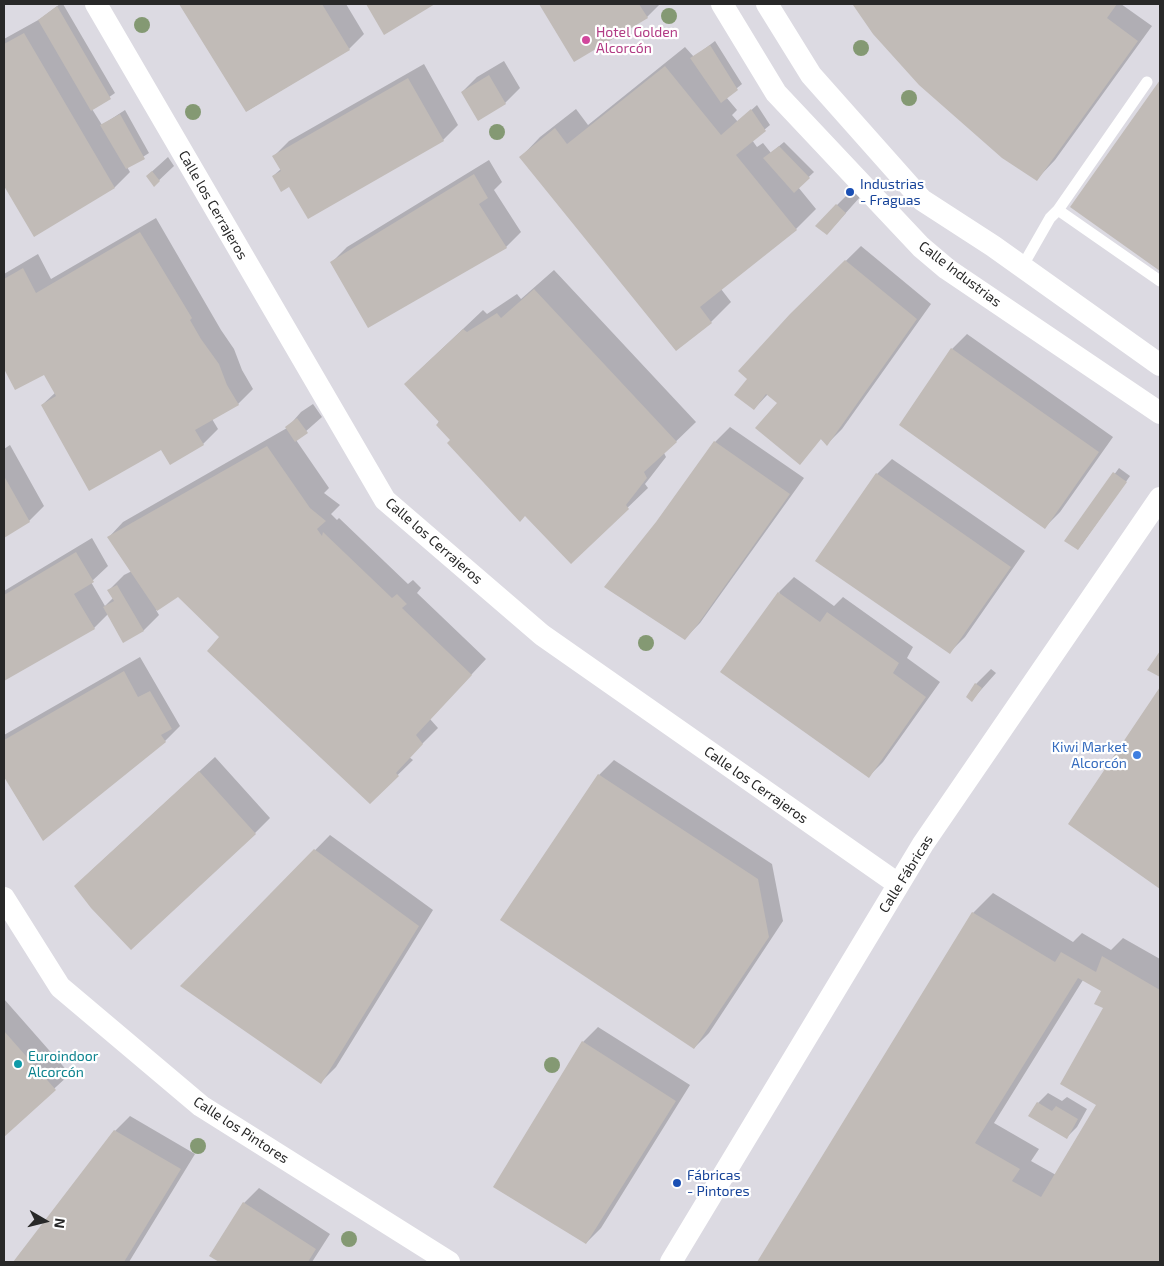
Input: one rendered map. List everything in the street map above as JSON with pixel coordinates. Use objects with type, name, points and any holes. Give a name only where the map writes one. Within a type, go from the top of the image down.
[{"type":"street","name":"Calle los Cerrajeros","points":[[96,4],[385,500],[542,635],[898,884]]},
{"type":"street","name":"Calle Industrias","points":[[722,4],[776,94],[921,247],[948,269],[1160,413]]},
{"type":"street","points":[[767,4],[811,75],[922,200],[1022,266],[1160,366]]},
{"type":"street","name":"Calle Fábricas","points":[[671,1262],[923,844],[1160,498]]},
{"type":"street","name":"Calle los Pintores","points":[[4,898],[60,987],[201,1106],[449,1262]]},
{"type":"lane","points":[[1022,266],[1050,218],[1058,210],[1147,82]]},
{"type":"lane","points":[[1058,210],[1160,281]]},
{"type":"shaded area","points":[[4,4],[1160,4],[1160,1262],[4,1262]]},
{"type":"building","points":[[179,4],[322,4],[350,50],[246,112]]},
{"type":"building","points":[[366,4],[435,4],[384,35]]},
{"type":"building","name":"Hotel Golden Alcorcón","points":[[539,4],[639,4],[648,18],[574,62]]},
{"type":"building","points":[[1117,4],[1107,18],[1138,41],[1037,181],[1002,158],[919,85],[873,34],[853,5]]},
{"type":"building","points":[[57,6],[111,99],[91,111],[38,20]]},
{"type":"building","points":[[24,33],[115,188],[34,237],[4,186],[4,44]]},
{"type":"building","points":[[710,45],[738,90],[721,103],[690,58]]},
{"type":"building","points":[[665,66],[721,135],[751,109],[766,131],[736,155],[797,230],[700,307],[712,323],[676,351],[519,157],[555,128],[567,144]]},
{"type":"building","points":[[489,75],[506,104],[478,121],[461,92]]},
{"type":"building","points":[[408,78],[444,141],[308,219],[289,187],[281,192],[272,176],[281,171],[272,156]]},
{"type":"building","points":[[1160,80],[1160,271],[1070,207]]},
{"type":"building","points":[[120,114],[145,159],[126,169],[100,125]]},
{"type":"building","points":[[779,146],[810,178],[794,193],[763,158]]},
{"type":"building","points":[[152,171],[160,181],[154,187],[146,176]]},
{"type":"building","points":[[474,174],[488,198],[479,204],[507,248],[368,328],[330,262]]},
{"type":"building","points":[[836,204],[846,213],[827,235],[815,226]]},
{"type":"building","points":[[140,232],[192,318],[190,320],[201,339],[219,364],[227,385],[239,405],[195,430],[204,445],[170,465],[161,450],[89,491],[41,405],[56,396],[44,375],[15,390],[4,369],[4,279],[23,268],[36,293]]},
{"type":"building","points":[[845,260],[917,319],[827,446],[821,439],[800,465],[755,428],[777,403],[766,394],[754,410],[734,395],[747,379],[738,371],[790,314]]},
{"type":"building","points":[[534,289],[677,442],[644,472],[647,478],[626,505],[629,509],[571,564],[525,516],[520,522],[447,443],[450,440],[436,425],[439,422],[404,384],[463,329],[467,332],[497,313],[501,318]]},
{"type":"building","points":[[951,348],[1099,452],[1045,529],[899,425]]},
{"type":"building","points":[[297,418],[308,433],[295,442],[285,427]]},
{"type":"building","points":[[714,441],[790,494],[685,640],[604,587],[656,522]]},
{"type":"building","points":[[267,446],[310,508],[326,521],[317,529],[322,536],[323,532],[392,598],[397,594],[407,604],[402,608],[472,675],[416,735],[423,744],[396,773],[399,776],[370,804],[207,651],[219,637],[178,597],[157,611],[107,537]]},
{"type":"building","points":[[1113,472],[1127,482],[1078,550],[1064,541]]},
{"type":"building","points":[[876,473],[1011,567],[950,654],[815,561]]},
{"type":"building","points":[[4,476],[30,522],[4,538]]},
{"type":"building","points":[[76,552],[94,582],[74,594],[95,629],[4,681],[4,595]]},
{"type":"building","points":[[117,585],[144,631],[123,643],[103,607],[114,601],[107,590]]},
{"type":"building","points":[[778,592],[820,622],[827,612],[899,663],[893,673],[926,697],[869,778],[720,672]]},
{"type":"building","points":[[1160,651],[1160,677],[1147,670]]},
{"type":"building","points":[[124,671],[138,697],[150,691],[172,729],[161,735],[166,742],[43,841],[4,777],[4,740]]},
{"type":"building","points":[[975,683],[982,688],[972,702],[966,697]]},
{"type":"building","name":"Kiwi Market Alcorcón","points":[[1160,687],[1160,889],[1068,824]]},
{"type":"building","points":[[199,771],[256,834],[131,950],[91,908],[74,886]]},
{"type":"building","points":[[598,774],[758,879],[769,937],[694,1049],[500,920]]},
{"type":"building","points":[[314,849],[419,926],[321,1084],[180,986]]},
{"type":"building","points":[[972,912],[1055,962],[1061,952],[1096,972],[1102,956],[1160,990],[1160,1262],[757,1262]],"holes":[[[1078,978],[1101,991],[1094,1004],[1103,1008],[1060,1084],[1096,1105],[1041,1197],[1012,1181],[1020,1169],[975,1143]]]},
{"type":"building","name":"Euroindoor Alcorcón","points":[[4,1031],[56,1090],[4,1137]]},
{"type":"building","points":[[582,1041],[676,1101],[586,1244],[493,1187]]},
{"type":"building","points":[[1037,1102],[1052,1111],[1056,1106],[1078,1119],[1067,1139],[1028,1116]]},
{"type":"building","points":[[114,1130],[181,1169],[124,1262],[13,1262]]},
{"type":"building","points":[[243,1202],[316,1249],[308,1262],[219,1262],[209,1256]]},
{"type":"place","name":"Hotel Golden Alcorcón","points":[[586,40]]},
{"type":"place","name":"Industrias - Fraguas","points":[[850,192]]},
{"type":"place","name":"Kiwi Market Alcorcón","points":[[1137,755]]},
{"type":"place","name":"Euroindoor Alcorcón","points":[[18,1064]]},
{"type":"place","name":"Fábricas - Pintores","points":[[677,1183]]}]
